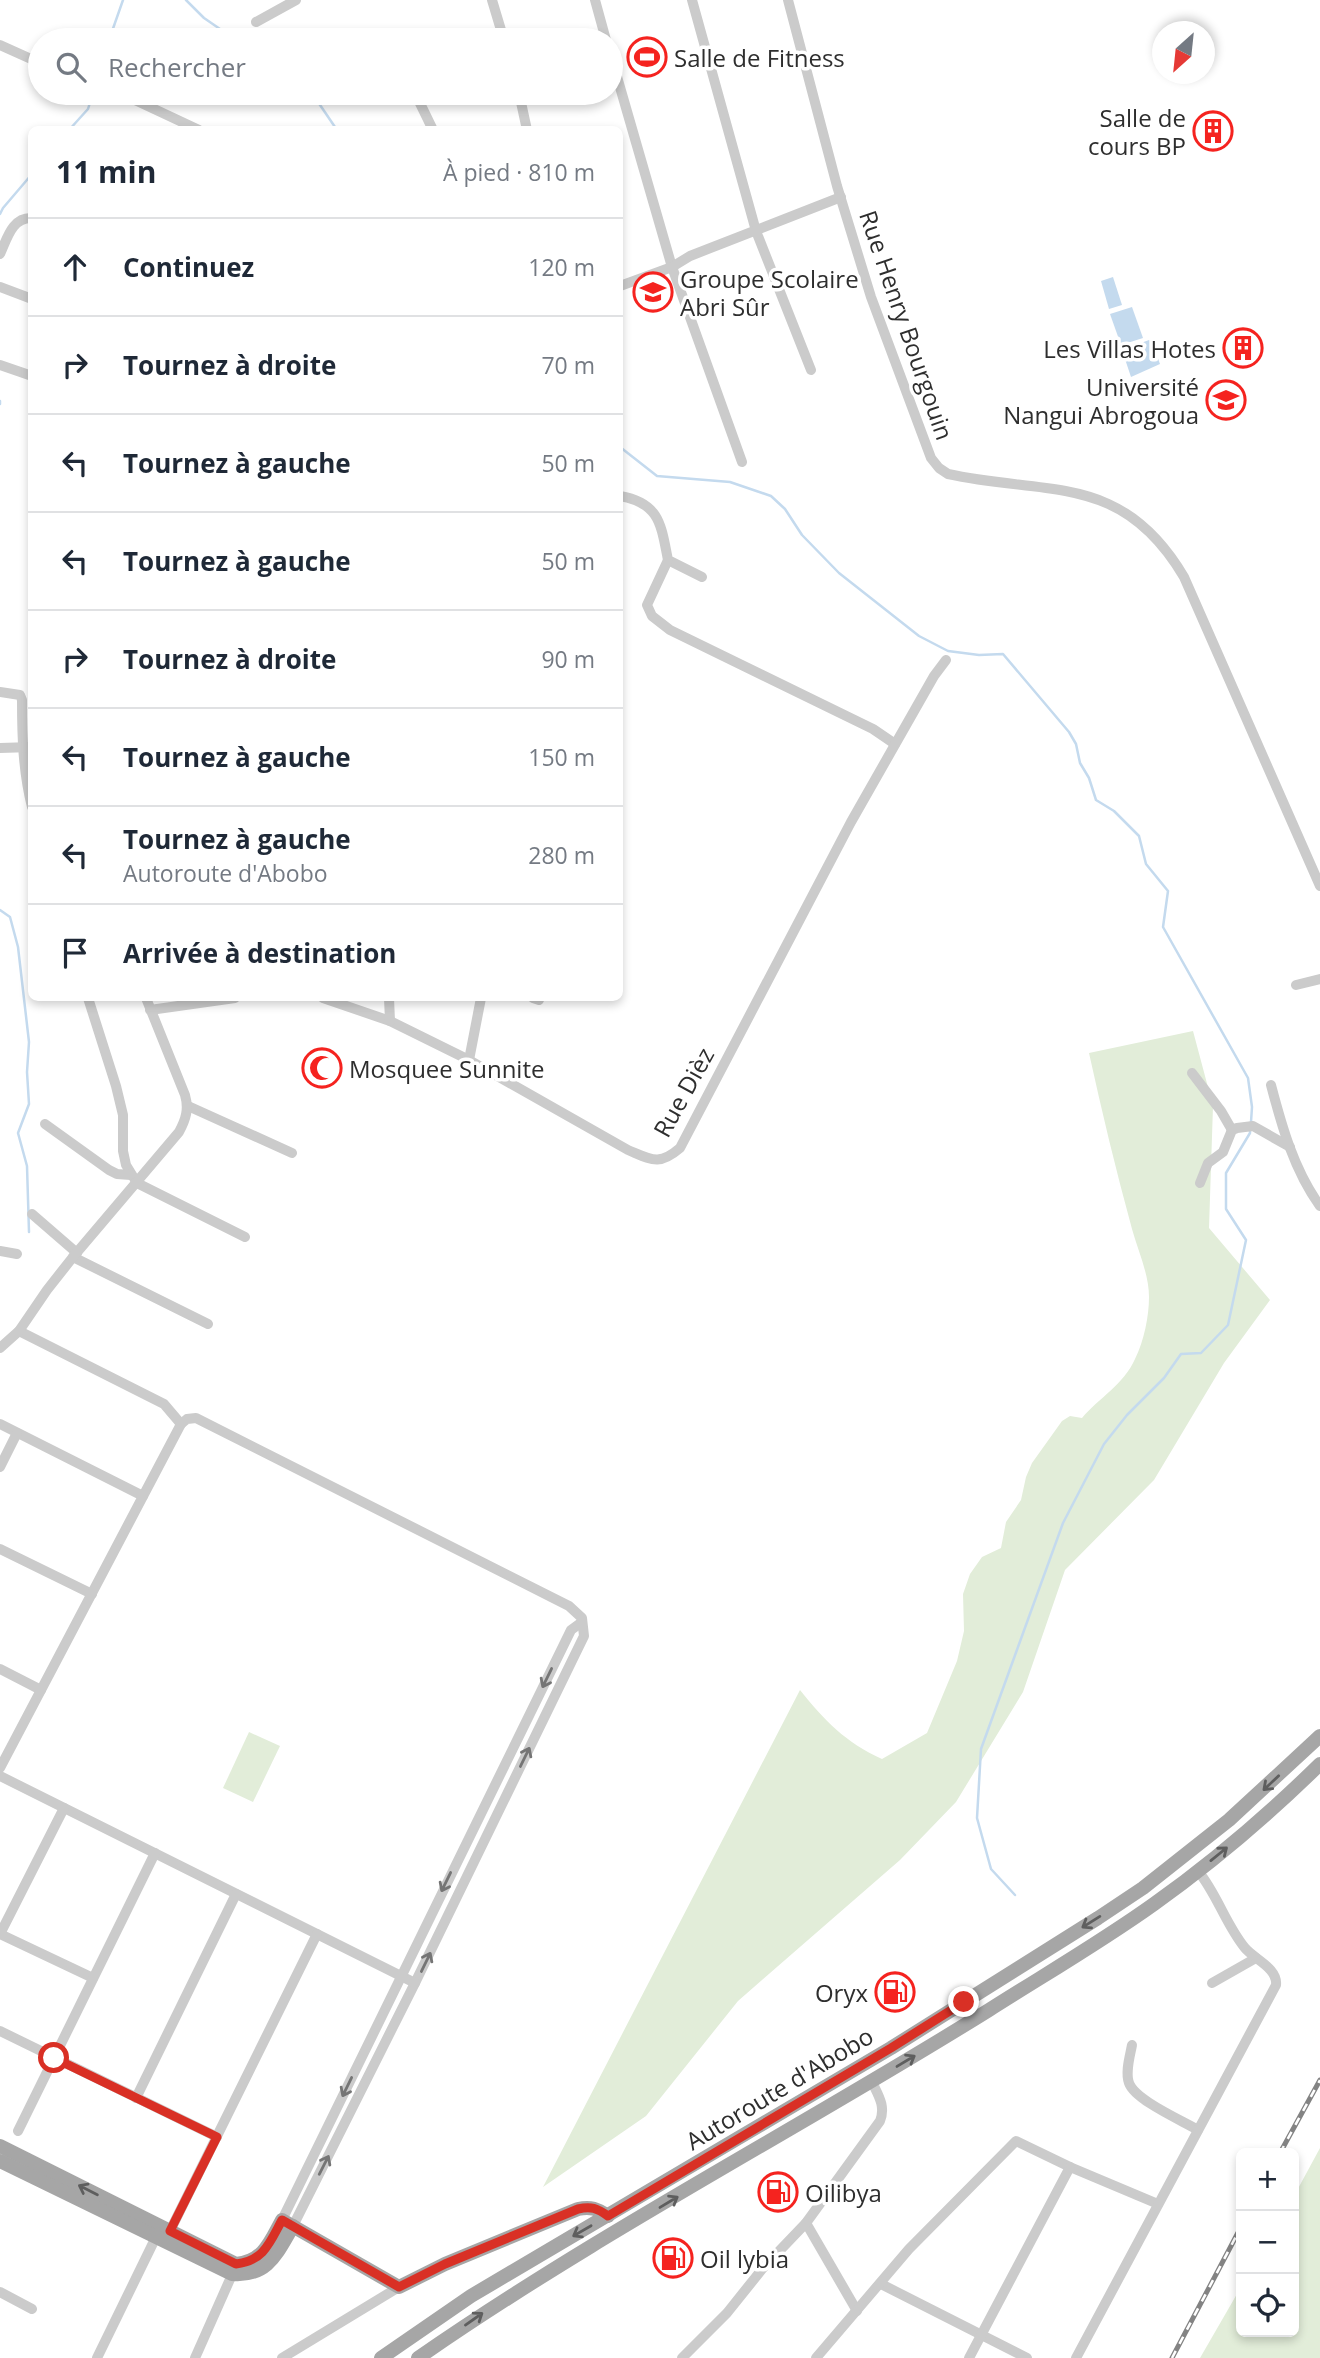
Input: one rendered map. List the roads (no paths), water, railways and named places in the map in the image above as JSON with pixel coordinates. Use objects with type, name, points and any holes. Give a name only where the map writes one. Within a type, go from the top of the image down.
[{"type":"main road","name":"Autoroute d'Abobo","points":[[381,2358],[471,2296],[891,2048],[1143,1888],[1229,1820],[1320,1736]]},
{"type":"main road","points":[[418,2358],[501,2301],[872,2082],[1107,1936],[1243,1835],[1320,1764]]},
{"type":"main road","points":[[0,2146],[163,2234]]},
{"type":"main road","points":[[0,2161],[163,2234],[245,2275],[258,2272],[271,2261],[288,2223],[399,2287],[445,2264],[578,2209],[598,2209],[608,2216]]},
{"type":"street","points":[[256,22],[296,0]]},
{"type":"street","points":[[492,0],[500,28]]},
{"type":"street","points":[[603,28],[595,2],[607,0]]},
{"type":"street","points":[[692,0],[756,230],[811,370]]},
{"type":"street","name":"Rue Henry Bourgouin","points":[[788,0],[871,297],[931,458],[948,474],[1074,492],[1095,498],[1125,511],[1164,546],[1184,577],[1320,886]]},
{"type":"street","points":[[0,45],[28,58]]},
{"type":"street","points":[[623,98],[672,267],[743,461]]},
{"type":"street","points":[[146,105],[190,126]]},
{"type":"street","points":[[421,105],[431,126]]},
{"type":"street","points":[[522,105],[526,126]]},
{"type":"street","points":[[623,285],[841,197]]},
{"type":"street","points":[[0,254],[14,224],[24,217],[28,218]]},
{"type":"street","points":[[0,287],[28,298]]},
{"type":"street","points":[[0,365],[28,375]]},
{"type":"street","points":[[623,497],[647,506],[657,515],[668,560],[647,605],[652,616],[670,630],[873,729],[895,744],[946,660]]},
{"type":"street","points":[[668,560],[702,577]]},
{"type":"street","points":[[0,692],[20,695],[27,748],[24,776],[28,792]]},
{"type":"street","name":"Rue Dièz","points":[[332,1001],[390,1021],[469,1060],[628,1150],[652,1160],[667,1159],[680,1148],[851,822],[895,744]]},
{"type":"street","points":[[0,748],[27,748]]},
{"type":"street","points":[[1296,985],[1320,979]]},
{"type":"street","points":[[89,1001],[117,1086],[123,1115],[123,1151],[134,1179]]},
{"type":"street","points":[[0,1348],[19,1331],[47,1290],[134,1179],[179,1132],[185,1121],[188,1106],[147,1001]]},
{"type":"street","points":[[150,1010],[204,1001]]},
{"type":"street","points":[[389,1001],[390,1021]]},
{"type":"street","points":[[469,1060],[480,1001]]},
{"type":"street","points":[[1192,1073],[1234,1129]]},
{"type":"street","points":[[1271,1085],[1298,1169],[1320,1206]]},
{"type":"street","points":[[188,1106],[292,1153]]},
{"type":"street","points":[[45,1124],[109,1170],[134,1179],[245,1237]]},
{"type":"street","points":[[1234,1129],[1254,1126],[1290,1147]]},
{"type":"street","points":[[1200,1183],[1208,1163],[1223,1152],[1234,1129]]},
{"type":"street","points":[[32,1214],[75,1255],[208,1324]]},
{"type":"street","points":[[0,1251],[17,1254]]},
{"type":"street","points":[[19,1331],[164,1404],[181,1424]]},
{"type":"street","points":[[0,1768],[181,1424],[187,1419],[196,1418],[569,1605],[578,1613],[584,1636],[415,1983],[288,2223]]},
{"type":"street","points":[[0,1424],[143,1496]]},
{"type":"street","points":[[0,1467],[17,1433]]},
{"type":"street","points":[[0,1549],[92,1594]]},
{"type":"street","points":[[288,2223],[401,1975],[571,1630],[582,1622]]},
{"type":"street","points":[[0,1669],[41,1690]]},
{"type":"street","points":[[0,1776],[415,1983]]},
{"type":"street","points":[[64,1808],[0,1934],[93,1978]]},
{"type":"street","points":[[18,2131],[155,1853]]},
{"type":"street","points":[[1076,2358],[1276,1984],[1273,1972],[1244,1947],[1210,1886],[1198,1871]]},
{"type":"street","points":[[136,2098],[236,1894]]},
{"type":"street","points":[[97,2358],[217,2137],[317,1934]]},
{"type":"street","points":[[1212,1983],[1256,1958]]},
{"type":"street","points":[[0,2031],[217,2137]]},
{"type":"street","points":[[1132,2045],[1128,2081],[1135,2094],[1198,2130]]},
{"type":"street","points":[[682,2358],[727,2313],[763,2268],[806,2223],[880,2121],[882,2104],[872,2082]]},
{"type":"street","points":[[816,2358],[909,2249],[1016,2141],[1158,2204]]},
{"type":"street","points":[[968,2358],[1070,2167]]},
{"type":"street","points":[[806,2223],[857,2311]]},
{"type":"street","points":[[195,2358],[234,2269]]},
{"type":"street","points":[[881,2284],[1027,2358]]},
{"type":"street","points":[[282,2358],[399,2287]]},
{"type":"street","points":[[0,2292],[32,2309]]},
{"type":"water","points":[[1113,277],[1122,305],[1109,309],[1101,281]]},
{"type":"water","points":[[1132,307],[1143,338],[1121,345],[1110,314]]},
{"type":"water","points":[[1149,340],[1160,364],[1131,377],[1122,350]]},
{"type":"waterway","points":[[113,28],[123,0]]},
{"type":"waterway","points":[[186,0],[219,28]]},
{"type":"waterway","points":[[73,126],[89,105]]},
{"type":"waterway","points":[[320,105],[334,126]]},
{"type":"waterway","points":[[0,214],[28,179]]},
{"type":"waterway","points":[[623,449],[657,476],[730,482],[771,496],[785,509],[802,535],[839,573],[919,636],[948,651],[979,655],[1003,654],[1069,732],[1096,800],[1114,811],[1139,836],[1146,864],[1168,891],[1163,927],[1248,1078],[1251,1122]]},
{"type":"waterway","points":[[0,910],[10,917],[18,947],[29,1042],[29,1104],[18,1133],[27,1166],[29,1232]]},
{"type":"waterway","points":[[1015,1895],[991,1869],[977,1818],[981,1749],[1063,1523],[1104,1444],[1127,1415],[1164,1378],[1181,1354],[1201,1353],[1228,1325],[1246,1240],[1226,1209],[1226,1173],[1250,1133],[1250,1128]]},
{"type":"railway","points":[[1283,2148],[1320,2080]]},
{"type":"railway","points":[[1172,2358],[1236,2236]]},
{"type":"place","name":"Salle de Fitness","points":[[647,57]]},
{"type":"place","name":"Salle de cours BP","points":[[1213,131]]},
{"type":"place","name":"Groupe Scolaire Abri Sûr","points":[[653,292]]},
{"type":"place","name":"Les Villas Hotes","points":[[1243,348]]},
{"type":"place","name":"Université Nangui Abrogoua","points":[[1226,400]]},
{"type":"place","name":"Mosquee Sunnite","points":[[322,1068]]},
{"type":"place","name":"Oryx","points":[[895,1992]]},
{"type":"place","name":"Oilibya","points":[[778,2192]]},
{"type":"place","name":"Oil lybia","points":[[673,2258]]}]
